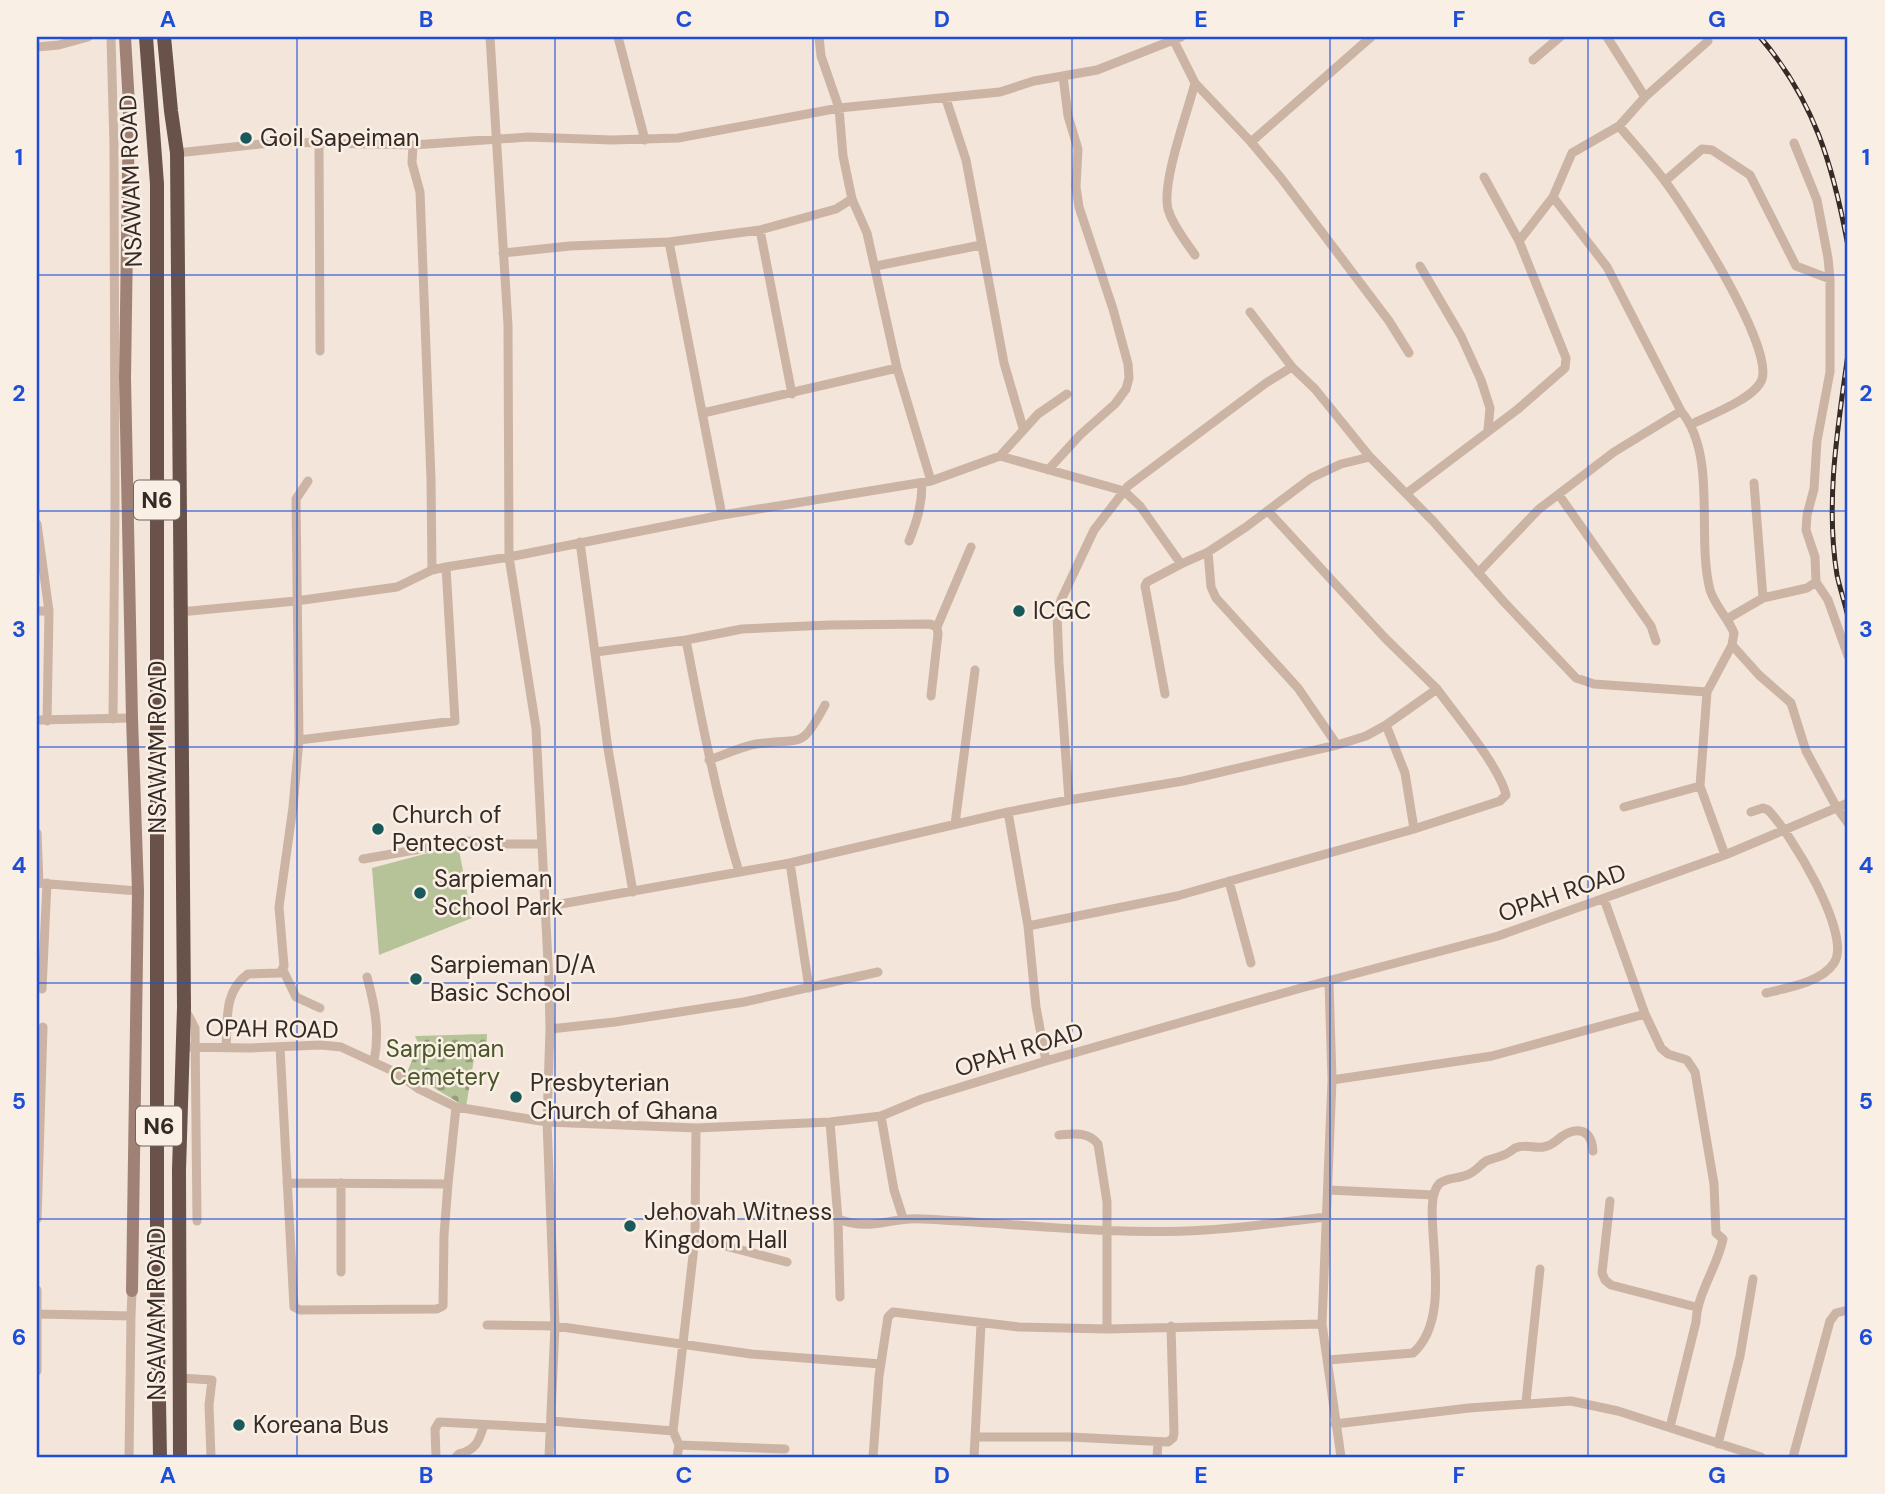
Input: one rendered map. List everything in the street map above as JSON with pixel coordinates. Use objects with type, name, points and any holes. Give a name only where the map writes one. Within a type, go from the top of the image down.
[{"type":"highway","name":"NSAWAM ROAD","points":[[146,37],[157,184],[157,1288],[160,1457]]},
{"type":"highway","name":"NSAWAM ROAD","points":[[164,37],[177,153],[184,1007],[189,1047],[179,1170],[180,1457]]},
{"type":"main road","points":[[125,37],[130,104],[125,378],[138,891],[132,1291]]},
{"type":"street","points":[[37,47],[59,45],[88,37]]},
{"type":"street","points":[[111,37],[114,147],[113,719]]},
{"type":"street","points":[[502,37],[490,37],[508,325],[509,557],[536,728],[550,1028],[547,1122],[555,1326],[549,1457]]},
{"type":"street","points":[[618,37],[645,140]]},
{"type":"street","points":[[818,37],[821,56],[839,108],[843,156],[852,199],[867,233],[876,266],[897,368],[927,482],[919,518],[909,541]]},
{"type":"street","points":[[1251,142],[1371,37]]},
{"type":"street","points":[[1533,60],[1560,37]]},
{"type":"street","points":[[1607,37],[1645,97]]},
{"type":"street","points":[[177,153],[279,142],[413,145],[528,137],[645,140],[678,138],[839,108],[1000,92],[1034,82],[1097,70],[1176,38],[1195,83],[1281,178],[1409,353]]},
{"type":"street","points":[[1519,241],[1553,197],[1572,153],[1619,126],[1645,97],[1708,40]]},
{"type":"street","points":[[1048,470],[1080,435],[1115,404],[1129,378],[1128,363],[1113,309],[1079,207],[1076,187],[1078,149],[1068,116],[1063,76]]},
{"type":"street","points":[[1195,83],[1169,177],[1167,200],[1168,212],[1195,255]]},
{"type":"street","points":[[946,99],[966,160],[1004,363],[1023,429]]},
{"type":"street","points":[[1619,126],[1665,180],[1693,224],[1751,326],[1764,367],[1762,380],[1755,391],[1692,424]]},
{"type":"street","points":[[319,143],[320,351]]},
{"type":"street","points":[[1794,143],[1817,200],[1830,279],[1830,372],[1817,441],[1814,489],[1806,530],[1815,557],[1816,582],[1828,600],[1848,656]]},
{"type":"street","points":[[413,145],[412,163],[420,203],[432,570]]},
{"type":"street","points":[[1665,180],[1702,149],[1712,150],[1750,175],[1796,266],[1830,279]]},
{"type":"street","points":[[1407,493],[1527,402],[1565,368],[1566,358],[1519,241],[1484,177]]},
{"type":"street","points":[[1553,197],[1607,267],[1681,411],[1692,424],[1701,458],[1710,591],[1734,633],[1732,645],[1707,692],[1700,786],[1725,855]]},
{"type":"street","points":[[503,253],[570,246],[670,242],[760,230],[836,209],[852,199]]},
{"type":"street","points":[[760,230],[792,394]]},
{"type":"street","points":[[670,242],[722,515]]},
{"type":"street","points":[[876,266],[981,246]]},
{"type":"street","points":[[1420,266],[1461,336],[1481,380],[1490,408],[1488,429]]},
{"type":"street","points":[[1250,312],[1292,367],[1315,388],[1370,457],[1407,493],[1577,678],[1585,683],[1707,692]]},
{"type":"street","points":[[1069,800],[1057,615],[1061,600],[1094,530],[1124,491],[1245,399],[1292,367]]},
{"type":"street","points":[[703,413],[897,368]]},
{"type":"street","points":[[180,612],[296,601],[397,587],[432,570],[446,567],[722,515],[927,482],[1000,456],[1038,414],[1067,394]]},
{"type":"street","points":[[1478,573],[1539,509],[1614,452],[1681,411]]},
{"type":"street","points":[[1000,456],[1124,491],[1140,506],[1181,565]]},
{"type":"street","points":[[1165,694],[1145,586],[1147,582],[1208,552],[1311,478],[1341,464],[1370,457]]},
{"type":"street","points":[[226,1048],[229,998],[234,986],[248,974],[281,973],[285,966],[279,907],[299,740],[296,499],[308,481]]},
{"type":"street","points":[[1754,483],[1763,598]]},
{"type":"street","points":[[1559,495],[1651,626],[1656,641]]},
{"type":"street","points":[[1028,926],[1177,896],[1414,829],[1500,801],[1506,795],[1504,785],[1473,737],[1437,689],[1385,638],[1268,511]]},
{"type":"street","points":[[37,523],[49,611],[47,721]]},
{"type":"street","points":[[580,542],[608,749],[633,892]]},
{"type":"street","points":[[931,696],[937,627],[971,548]]},
{"type":"street","points":[[1208,552],[1216,598],[1298,688],[1337,745]]},
{"type":"street","points":[[299,740],[455,721],[446,567]]},
{"type":"street","points":[[1727,620],[1763,598],[1807,587],[1816,582]]},
{"type":"street","points":[[37,611],[49,611]]},
{"type":"street","points":[[596,652],[687,640],[741,629],[817,625],[930,624],[937,627]]},
{"type":"street","points":[[687,640],[709,760],[722,817],[739,872]]},
{"type":"street","points":[[1732,645],[1759,675],[1791,703],[1806,751],[1848,823]]},
{"type":"street","points":[[955,824],[975,670]]},
{"type":"street","points":[[544,907],[790,863],[1008,812],[1182,780],[1337,745],[1366,736],[1386,725],[1437,689]]},
{"type":"street","points":[[709,760],[753,744],[797,741],[812,729],[825,705]]},
{"type":"street","points":[[37,720],[132,718]]},
{"type":"street","points":[[1386,725],[1405,773],[1414,829]]},
{"type":"street","points":[[1624,807],[1700,786]]},
{"type":"street","name":"OPAH ROAD","points":[[189,1047],[341,1046],[374,1061],[419,1089],[456,1107],[547,1122],[696,1128],[830,1122],[881,1116],[922,1099],[1046,1061],[1498,936],[1725,855],[1848,803]]},
{"type":"street","points":[[1751,812],[1763,808],[1768,810],[1802,857],[1820,890],[1838,940],[1837,958],[1824,974],[1766,993]]},
{"type":"street","points":[[1008,812],[1028,926],[1046,1061]]},
{"type":"street","points":[[37,833],[41,883],[42,989]]},
{"type":"street","points":[[363,859],[467,841],[541,844]]},
{"type":"street","points":[[790,863],[809,988]]},
{"type":"street","points":[[1229,881],[1251,963]]},
{"type":"street","points":[[41,883],[138,891]]},
{"type":"street","points":[[1604,899],[1645,1014],[1661,1048],[1668,1054],[1686,1060],[1695,1072],[1712,1171],[1716,1233],[1723,1240],[1720,1255],[1696,1307],[1696,1322],[1670,1427]]},
{"type":"street","points":[[283,970],[296,997],[320,1008]]},
{"type":"street","points":[[550,1028],[681,1013],[878,972]]},
{"type":"street","points":[[367,977],[377,1026],[378,1041],[374,1061]]},
{"type":"street","points":[[1329,982],[1332,1080],[1322,1324],[1341,1457]]},
{"type":"street","points":[[1332,1080],[1492,1056],[1645,1014]]},
{"type":"street","points":[[37,1219],[43,1027]]},
{"type":"street","points":[[189,1047],[197,1221]]},
{"type":"street","points":[[280,1047],[292,1301],[294,1307],[300,1310],[443,1307],[444,1234],[456,1107]]},
{"type":"street","points":[[881,1116],[894,1190],[903,1218]]},
{"type":"street","points":[[830,1122],[838,1219],[840,1297]]},
{"type":"street","points":[[677,1457],[679,1445],[673,1431],[695,1237],[696,1128]]},
{"type":"street","points":[[1328,1360],[1413,1353],[1421,1346],[1431,1319],[1436,1289],[1432,1213],[1434,1195],[1442,1181],[1470,1174],[1484,1163],[1517,1147],[1542,1149],[1572,1130],[1580,1130],[1586,1134],[1592,1142],[1592,1151]]},
{"type":"street","points":[[1059,1135],[1084,1134],[1097,1144],[1107,1202],[1107,1329]]},
{"type":"street","points":[[287,1183],[448,1184]]},
{"type":"street","points":[[341,1183],[341,1272]]},
{"type":"street","points":[[1328,1190],[1434,1195]]},
{"type":"street","points":[[1610,1201],[1602,1273],[1605,1280],[1611,1285],[1696,1307]]},
{"type":"street","points":[[838,1219],[854,1225],[868,1226],[903,1218],[1107,1230],[1204,1230],[1327,1217]]},
{"type":"street","points":[[695,1237],[787,1262]]},
{"type":"street","points":[[1526,1402],[1540,1269]]},
{"type":"street","points":[[1718,1444],[1740,1356],[1753,1279]]},
{"type":"street","points":[[37,1290],[37,1371]]},
{"type":"street","points":[[129,1457],[132,1291]]},
{"type":"street","points":[[1793,1457],[1830,1321],[1836,1313],[1848,1310]]},
{"type":"street","points":[[873,1457],[881,1364],[888,1317],[893,1312],[981,1324],[1107,1329],[1322,1324]]},
{"type":"street","points":[[38,1314],[131,1316]]},
{"type":"street","points":[[974,1457],[981,1324]]},
{"type":"street","points":[[486,1325],[555,1326],[751,1354],[881,1364]]},
{"type":"street","points":[[975,1437],[1070,1437],[1158,1443],[1168,1441],[1173,1438],[1174,1433],[1171,1326]]},
{"type":"street","points":[[180,1378],[212,1380],[209,1405],[211,1457]]},
{"type":"street","points":[[1335,1424],[1526,1402],[1571,1401],[1618,1410],[1761,1457]]},
{"type":"street","points":[[436,1457],[435,1429],[439,1422],[673,1431]]},
{"type":"street","points":[[455,1456],[468,1452],[478,1444],[484,1425]]},
{"type":"street","points":[[1157,1457],[1158,1443]]},
{"type":"street","points":[[679,1445],[785,1450]]},
{"type":"green space","name":"Sarpieman School Park","points":[[458,845],[472,918],[379,955],[372,868]]},
{"type":"green space","name":"Sarpieman Cemetery","points":[[487,1034],[486,1058],[474,1059],[466,1107],[407,1072],[419,1045],[415,1036]]},
{"type":"railway","points":[[1760,37],[1794,85],[1819,135],[1836,188],[1848,246]]},
{"type":"railway","points":[[1848,354],[1834,464],[1832,520],[1837,575],[1848,617]]},
{"type":"place","name":"Goil Sapeiman","points":[[246,138]]},
{"type":"place","name":"ICGC","points":[[1019,611]]},
{"type":"place","name":"Church of Pentecost","points":[[378,829]]},
{"type":"place","name":"Sarpieman School Park","points":[[420,893]]},
{"type":"place","name":"Sarpieman D/A Basic School","points":[[416,979]]},
{"type":"place","name":"Presbyterian Church of Ghana","points":[[516,1097]]},
{"type":"place","name":"Jehovah Witness Kingdom Hall","points":[[630,1226]]},
{"type":"place","name":"Koreana Bus","points":[[239,1425]]}]
